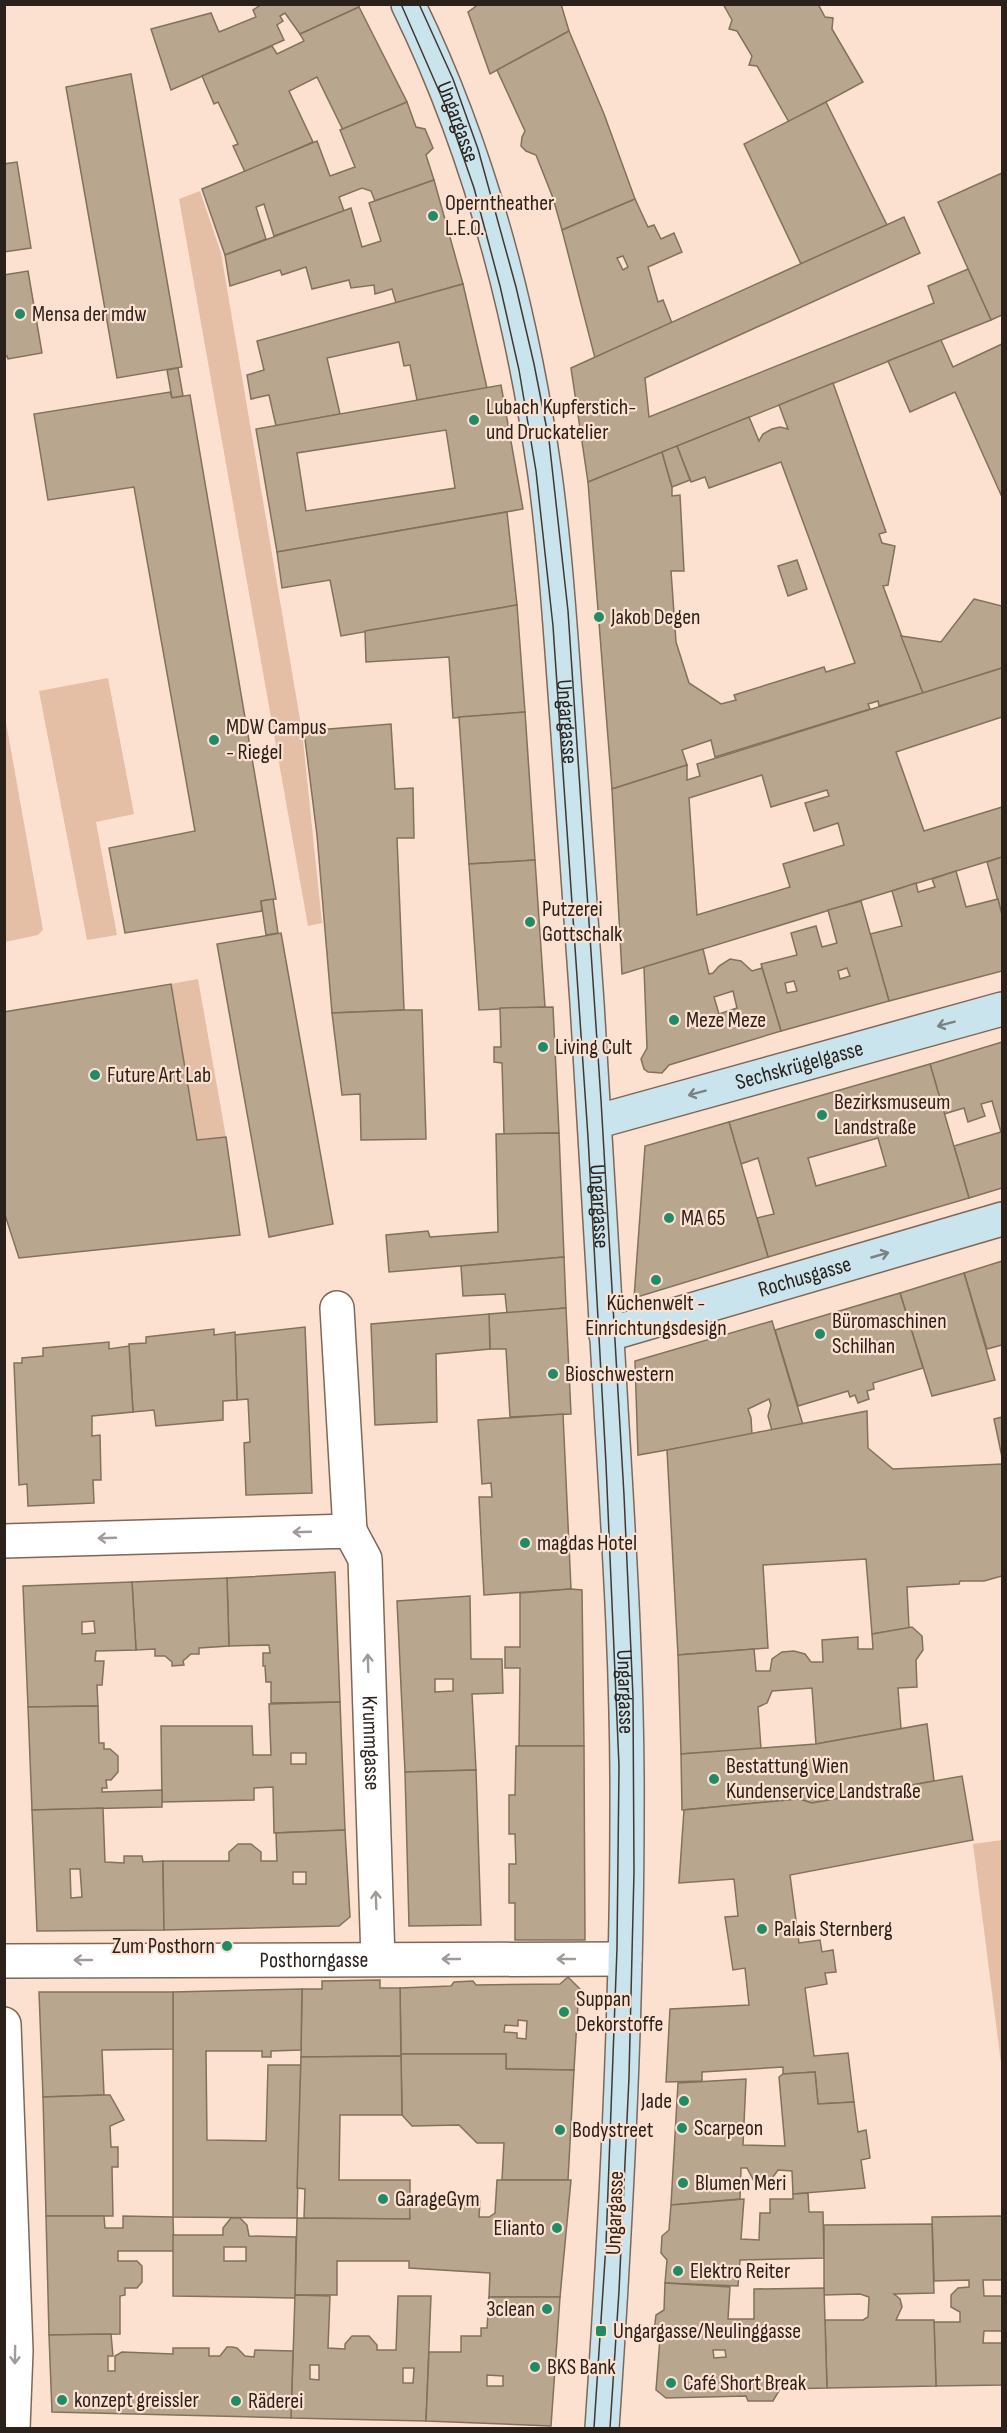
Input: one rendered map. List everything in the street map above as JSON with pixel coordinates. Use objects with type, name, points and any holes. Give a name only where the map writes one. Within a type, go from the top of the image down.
[{"type":"main road","name":"Ungargasse","points":[[408,4],[437,64],[465,138],[501,255],[529,386],[544,475],[556,580],[580,886],[595,1122],[623,1638],[627,1811],[625,1959],[611,2303],[602,2428]]},
{"type":"main road","name":"Sechskrügelgasse","points":[[595,1122],[1002,1009]]},
{"type":"main road","name":"Rochusgasse","points":[[606,1335],[1002,1219]]},
{"type":"street","name":"Krummgasse","points":[[337,1308],[350,1531],[365,1559],[378,1959]]},
{"type":"street","points":[[4,1541],[350,1531]]},
{"type":"street","name":"Posthorngasse","points":[[4,1960],[625,1959]]},
{"type":"street","points":[[4,2024],[16,2351],[13,2428]]},
{"type":"shaded area","points":[[200,191],[221,253],[302,731],[322,923],[308,926],[179,199]]},
{"type":"shaded area","points":[[108,678],[134,814],[96,822],[117,935],[87,940],[39,691]]},
{"type":"shaded area","points":[[4,711],[43,930],[38,935],[5,942]]},
{"type":"shaded area","points":[[198,979],[226,1137],[197,1140],[171,984]]},
{"type":"shaded area","points":[[1002,1840],[1002,2071],[973,1844]]},
{"type":"building","points":[[262,4],[358,4],[359,7],[300,34],[285,13],[280,16],[283,21],[277,25],[284,40],[171,90],[151,29],[211,13],[219,32],[256,17],[253,10]]},
{"type":"building","points":[[479,4],[561,4],[569,31],[490,74],[468,12]]},
{"type":"building","points":[[723,4],[818,4],[825,17],[833,18],[832,29],[863,82],[789,122],[757,66],[749,65],[752,56],[737,31],[729,29],[732,20]]},
{"type":"building","points":[[359,7],[407,102],[343,130],[317,77],[289,91],[313,142],[245,172],[233,146],[238,144],[218,102],[214,104],[202,76],[272,46],[277,54],[304,41],[300,34]]},
{"type":"building","points":[[569,31],[604,114],[635,199],[562,230],[553,198],[536,155],[521,146],[525,131],[497,70]]},
{"type":"building","points":[[131,74],[182,367],[117,378],[66,87]]},
{"type":"building","points":[[407,102],[416,127],[425,129],[433,148],[426,155],[434,180],[375,201],[371,191],[362,188],[339,197],[344,211],[274,236],[264,204],[256,207],[266,239],[225,255],[202,189],[317,141],[330,176],[355,167],[340,130]]},
{"type":"building","points":[[826,102],[887,225],[801,264],[744,144]]},
{"type":"building","points":[[17,162],[31,248],[4,252],[4,164]]},
{"type":"building","points":[[1002,173],[1002,315],[991,320],[938,202]]},
{"type":"building","points":[[434,180],[463,284],[396,303],[392,289],[375,294],[374,285],[351,288],[349,280],[312,289],[306,267],[282,275],[280,270],[230,286],[225,255],[351,208],[362,247],[381,241],[369,203]]},
{"type":"building","points":[[635,199],[648,227],[654,225],[661,239],[674,233],[682,252],[648,267],[658,302],[663,300],[672,323],[595,358],[562,230]],"holes":[[[623,256],[628,267],[623,270],[617,258]]]},
{"type":"building","points":[[904,217],[920,253],[645,378],[649,417],[934,303],[928,286],[968,269],[991,320],[588,482],[571,368]]},
{"type":"building","name":"Mensa der mdw","points":[[28,271],[42,353],[8,359],[7,356],[4,357],[4,275]]},
{"type":"building","points":[[463,284],[487,388],[417,400],[410,365],[404,366],[399,342],[327,358],[340,414],[276,426],[269,395],[251,399],[247,375],[264,370],[257,341]]},
{"type":"building","points":[[941,340],[953,367],[1002,344],[1002,497],[955,392],[910,412],[888,361]]},
{"type":"building","points":[[178,368],[183,396],[172,398],[167,370]]},
{"type":"building","points":[[833,383],[886,532],[879,534],[882,543],[895,546],[888,585],[883,586],[923,693],[879,706],[878,701],[868,704],[870,709],[715,757],[711,740],[682,750],[687,765],[612,789],[588,482],[662,452],[672,487],[672,496],[680,495],[684,571],[671,571],[676,642],[689,683],[721,704],[736,700],[734,695],[824,667],[826,672],[855,663],[781,462],[709,488],[705,477],[691,482],[677,446],[749,417],[759,441],[763,434],[772,429],[780,427],[788,429],[779,405]]},
{"type":"building","points":[[501,385],[523,509],[277,552],[256,429]],"holes":[[[446,430],[455,488],[306,511],[297,453]]]},
{"type":"building","name":"MDW Campus - Riegel","points":[[170,392],[172,398],[190,395],[276,899],[261,901],[262,911],[125,933],[109,848],[195,831],[134,487],[48,500],[34,414]]},
{"type":"building","points":[[677,446],[690,480],[672,487],[662,452]]},
{"type":"building","points":[[507,512],[517,605],[341,636],[330,580],[282,588],[277,552]]},
{"type":"building","points":[[797,560],[807,589],[788,596],[778,566]]},
{"type":"building","points":[[974,599],[1002,606],[1002,668],[923,693],[901,636],[941,642]]},
{"type":"building","points":[[517,605],[525,712],[453,718],[449,657],[366,662],[365,631]]},
{"type":"building","points":[[1002,668],[1002,717],[896,752],[924,831],[1002,807],[1002,857],[622,974],[612,789],[687,765],[687,780],[700,776],[697,764]],"holes":[[[762,775],[771,807],[827,790],[829,796],[805,803],[814,831],[838,823],[844,845],[783,864],[790,887],[697,915],[689,798]]]},
{"type":"building","points":[[525,712],[535,860],[469,864],[459,717]]},
{"type":"building","points":[[391,724],[395,789],[413,788],[414,838],[397,838],[404,1010],[332,1013],[317,835],[304,731]]},
{"type":"building","points":[[1002,857],[1002,915],[987,862]]},
{"type":"building","points":[[535,860],[545,1007],[479,1010],[469,864]]},
{"type":"building","points":[[956,871],[966,907],[998,899],[1002,915],[1002,971],[889,1001],[870,934],[902,926],[892,891],[916,883],[918,892],[935,887],[932,879]]},
{"type":"building","points":[[273,899],[278,933],[266,935],[261,901]]},
{"type":"building","points":[[861,901],[889,1001],[781,1031],[761,964],[797,955],[791,933],[816,926],[822,947],[837,943],[828,910]],"holes":[[[847,968],[850,976],[840,979],[838,971]],[[794,981],[797,991],[787,993],[785,983]]]},
{"type":"building","points":[[281,933],[333,1224],[269,1237],[217,944]]},
{"type":"building","points":[[703,949],[709,974],[730,959],[741,961],[752,971],[762,968],[781,1031],[669,1065],[662,1073],[648,1072],[644,1069],[641,1059],[647,1048],[644,967]],"holes":[[[733,991],[737,1008],[719,1014],[714,997]]]},
{"type":"building","name":"Future Art Lab","points":[[171,984],[197,1140],[226,1137],[240,1235],[19,1258],[4,1212],[4,1012]]},
{"type":"building","points":[[553,1007],[559,1133],[504,1134],[502,1063],[494,1062],[494,1047],[501,1047],[500,1008]]},
{"type":"building","points":[[422,1010],[426,1139],[361,1140],[360,1094],[342,1095],[332,1013]]},
{"type":"building","points":[[1002,1042],[1002,1188],[969,1198],[954,1146],[1001,1132],[992,1101],[981,1104],[985,1116],[968,1122],[964,1108],[944,1114],[930,1064]]},
{"type":"building","points":[[930,1064],[969,1198],[768,1257],[757,1218],[774,1214],[758,1158],[741,1164],[729,1122]],"holes":[[[878,1138],[886,1166],[816,1186],[808,1158]]]},
{"type":"building","points":[[729,1122],[768,1257],[634,1298],[645,1146]]},
{"type":"building","points":[[559,1133],[564,1257],[389,1272],[386,1235],[428,1231],[430,1237],[498,1232],[496,1134]]},
{"type":"building","points":[[564,1257],[566,1308],[507,1313],[505,1294],[463,1296],[461,1266]]},
{"type":"building","points":[[1002,1261],[1002,1345],[987,1349],[964,1273]]},
{"type":"building","points":[[964,1273],[995,1380],[932,1396],[900,1293]]},
{"type":"building","points":[[900,1293],[923,1368],[873,1383],[874,1389],[867,1391],[869,1399],[858,1403],[855,1395],[850,1397],[848,1391],[798,1406],[775,1330]]},
{"type":"building","points":[[566,1308],[571,1414],[510,1417],[506,1349],[490,1349],[489,1314]]},
{"type":"building","points":[[489,1314],[490,1349],[436,1354],[437,1422],[375,1425],[371,1324]]},
{"type":"building","points":[[772,1321],[803,1425],[772,1431],[768,1416],[771,1405],[769,1399],[748,1409],[752,1435],[638,1455],[635,1361]]},
{"type":"building","points":[[305,1327],[312,1493],[246,1495],[244,1443],[250,1442],[248,1399],[237,1400],[235,1335]]},
{"type":"building","points":[[214,1329],[214,1335],[235,1332],[237,1400],[223,1401],[223,1420],[156,1426],[154,1410],[133,1412],[129,1344],[146,1343],[146,1337]]},
{"type":"building","points":[[109,1342],[109,1349],[129,1346],[133,1412],[92,1416],[92,1436],[100,1435],[101,1480],[93,1480],[94,1503],[28,1506],[27,1484],[19,1485],[14,1363],[22,1363],[22,1358],[43,1356],[43,1348]]},
{"type":"building","points":[[867,1411],[868,1448],[893,1469],[1002,1464],[1002,1576],[984,1581],[960,1581],[959,1584],[907,1587],[909,1628],[872,1634],[866,1559],[763,1565],[768,1648],[678,1655],[667,1450]]},
{"type":"building","name":"magdas Hotel","points":[[563,1414],[571,1589],[484,1595],[479,1497],[492,1497],[491,1483],[482,1484],[478,1420]]},
{"type":"building","points":[[1002,1417],[1002,1457],[994,1419]]},
{"type":"building","points":[[335,1572],[340,1702],[271,1703],[271,1682],[266,1682],[265,1666],[263,1666],[263,1653],[270,1653],[269,1645],[229,1646],[227,1578]]},
{"type":"building","points":[[227,1578],[229,1646],[199,1648],[199,1654],[191,1654],[183,1661],[184,1665],[172,1666],[172,1662],[165,1656],[155,1656],[155,1649],[136,1650],[132,1582]]},
{"type":"building","points":[[132,1582],[136,1650],[96,1651],[95,1661],[104,1661],[102,1685],[97,1685],[98,1706],[28,1707],[23,1586]],"holes":[[[94,1621],[95,1633],[82,1634],[82,1622]]]},
{"type":"building","points":[[582,1590],[584,1746],[519,1746],[520,1668],[505,1668],[505,1647],[520,1647],[520,1593]]},
{"type":"building","points":[[470,1596],[471,1659],[502,1659],[503,1693],[472,1694],[476,1770],[405,1772],[397,1601]],"holes":[[[435,1679],[453,1679],[453,1691],[435,1692]]]},
{"type":"building","points":[[912,1627],[922,1636],[923,1650],[916,1660],[917,1687],[898,1688],[901,1729],[816,1744],[812,1688],[772,1691],[767,1703],[758,1707],[761,1749],[681,1754],[678,1655],[754,1649],[756,1671],[770,1671],[772,1659],[782,1652],[794,1651],[805,1654],[811,1662],[823,1662],[822,1640],[858,1637],[858,1649],[873,1649],[872,1634]]},
{"type":"building","points":[[340,1702],[345,1830],[274,1833],[273,1787],[254,1788],[254,1800],[162,1802],[161,1726],[252,1726],[253,1755],[271,1755],[269,1704]],"holes":[[[291,1753],[306,1753],[306,1764],[291,1764]]]},
{"type":"building","points":[[98,1706],[99,1743],[104,1743],[104,1749],[110,1749],[118,1756],[118,1772],[111,1780],[106,1780],[107,1788],[102,1788],[102,1792],[162,1790],[162,1807],[32,1810],[28,1707]]},
{"type":"building","points":[[927,1724],[934,1781],[812,1803],[799,1799],[682,1810],[681,1754],[816,1744]]},
{"type":"building","points":[[516,1746],[584,1746],[585,1940],[515,1940],[515,1903],[509,1903],[509,1864],[516,1864],[515,1834],[509,1834],[509,1795],[515,1795]]},
{"type":"building","points":[[476,1770],[481,1925],[409,1926],[405,1772]]},
{"type":"building","name":"Palais Sternberg","points":[[962,1776],[973,1840],[790,1875],[799,1943],[820,1940],[822,1952],[833,1950],[836,1972],[825,1973],[827,1984],[805,1988],[814,2056],[848,2053],[854,2102],[818,2104],[815,2072],[783,2074],[783,2067],[702,2072],[702,2081],[666,2082],[670,2009],[749,2005],[745,1968],[733,1970],[725,1917],[738,1916],[734,1879],[679,1883],[684,1810],[799,1799],[812,1803]]},
{"type":"building","points":[[103,1808],[105,1862],[124,1863],[124,1856],[142,1856],[143,1862],[163,1861],[164,1930],[37,1931],[32,1810]],"holes":[[[70,1869],[80,1869],[82,1897],[71,1898]]]},
{"type":"building","points":[[345,1830],[350,1917],[339,1926],[164,1930],[163,1861],[229,1861],[229,1852],[238,1844],[251,1844],[261,1852],[261,1861],[277,1861],[276,1833]],"holes":[[[293,1872],[306,1872],[306,1884],[293,1884]]]},
{"type":"building","points":[[568,1977],[586,1995],[578,2004],[574,2070],[506,2069],[506,2054],[401,2054],[400,1988],[451,1986],[454,1982],[473,1981],[476,1985],[560,1984]],"holes":[[[518,2020],[527,2021],[526,2039],[517,2038],[517,2033],[504,2032],[505,2025],[518,2026]]]},
{"type":"building","points":[[380,1980],[380,1988],[400,1988],[401,2056],[301,2057],[302,1989],[322,1989],[322,1981]]},
{"type":"building","points":[[302,1989],[301,2050],[271,2051],[271,2057],[262,2057],[262,2051],[206,2051],[207,2140],[266,2141],[268,2065],[301,2065],[297,2218],[173,2217],[173,1992]]},
{"type":"building","points":[[39,1992],[173,1992],[173,2049],[102,2050],[104,2095],[43,2097]]},
{"type":"building","points":[[401,2054],[506,2054],[506,2069],[574,2070],[568,2180],[502,2180],[504,2143],[477,2143],[459,2125],[412,2126],[402,2115]]},
{"type":"building","points":[[401,2056],[402,2115],[340,2115],[339,2180],[410,2180],[410,2219],[304,2218],[305,2189],[297,2188],[301,2057]]},
{"type":"building","points":[[815,2072],[818,2104],[854,2102],[858,2132],[866,2130],[870,2158],[861,2160],[865,2188],[793,2194],[792,2171],[778,2170],[770,2181],[761,2183],[754,2181],[747,2168],[741,2168],[740,2199],[671,2205],[678,2083],[746,2079],[743,2145],[785,2146],[779,2077],[783,2074]]},
{"type":"building","points":[[110,2095],[124,2120],[110,2126],[111,2147],[118,2147],[118,2167],[112,2167],[113,2216],[46,2216],[43,2097]]},
{"type":"building","points":[[497,2180],[571,2180],[560,2297],[489,2297],[490,2273],[409,2268],[409,2261],[337,2261],[337,2295],[295,2295],[297,2218],[410,2219],[409,2196],[480,2201],[479,2217],[489,2217],[495,2213]]},
{"type":"building","points":[[808,2193],[809,2212],[823,2212],[824,2258],[740,2260],[738,2286],[665,2283],[667,2260],[661,2253],[662,2236],[669,2230],[671,2205],[744,2199],[741,2239],[759,2240],[760,2213],[770,2213],[770,2199],[793,2199],[793,2194]]},
{"type":"building","points":[[46,2216],[104,2216],[105,2228],[123,2228],[123,2216],[173,2217],[174,2251],[118,2251],[118,2261],[137,2261],[142,2266],[142,2282],[137,2288],[125,2288],[125,2295],[120,2296],[120,2334],[49,2335]]},
{"type":"building","points":[[1002,2216],[1002,2280],[983,2280],[984,2296],[1002,2296],[1002,2331],[984,2331],[983,2343],[1002,2343],[1002,2385],[936,2386],[934,2322],[960,2322],[960,2312],[951,2307],[951,2295],[958,2288],[969,2287],[969,2280],[934,2281],[932,2217]]},
{"type":"building","points":[[231,2218],[240,2218],[247,2225],[249,2236],[296,2237],[295,2298],[173,2296],[173,2235],[223,2235],[223,2228]],"holes":[[[224,2247],[246,2247],[246,2261],[224,2261]]]},
{"type":"building","points":[[932,2224],[934,2293],[894,2294],[900,2299],[902,2307],[896,2320],[934,2320],[936,2386],[827,2388],[825,2320],[863,2320],[868,2317],[869,2297],[860,2294],[824,2295],[824,2225]]},
{"type":"building","points":[[665,2283],[730,2287],[728,2319],[754,2319],[754,2289],[824,2288],[827,2388],[780,2389],[773,2401],[748,2401],[746,2396],[666,2398],[656,2390],[660,2338],[654,2331],[656,2315],[664,2310]],"holes":[[[713,2350],[725,2350],[726,2357],[714,2358]]]},
{"type":"building","points":[[295,2295],[330,2296],[328,2348],[345,2349],[345,2344],[352,2336],[369,2336],[377,2345],[377,2350],[396,2350],[398,2296],[431,2296],[426,2421],[291,2418]],"holes":[[[310,2365],[319,2365],[319,2380],[310,2379]],[[403,2368],[414,2368],[413,2383],[403,2383]]]},
{"type":"building","points":[[489,2297],[560,2297],[551,2426],[426,2421],[429,2352],[461,2352],[461,2336],[481,2336],[481,2328],[487,2328]],"holes":[[[487,2375],[503,2376],[503,2386],[487,2386]]]},
{"type":"building","points":[[111,2334],[113,2356],[108,2356],[108,2371],[115,2371],[115,2356],[122,2352],[173,2354],[173,2348],[209,2348],[209,2356],[220,2356],[227,2347],[232,2347],[237,2348],[245,2356],[254,2357],[255,2350],[293,2351],[291,2418],[52,2412],[49,2335]]},
{"type":"tram line","points":[[401,4],[446,107],[474,188],[500,286],[519,370],[536,471],[553,626],[588,1137],[606,1464],[619,1766],[617,1948],[606,2244],[594,2428]]},
{"type":"tram line","points":[[419,4],[453,79],[478,149],[516,287],[549,440],[568,611],[601,1100],[624,1495],[633,1697],[634,1872],[629,2077],[610,2428]]},
{"type":"place","name":"Operntheather L.E.O.","points":[[433,216]]},
{"type":"place","name":"Mensa der mdw","points":[[20,314]]},
{"type":"place","name":"Lubach Kupferstich- und Druckatelier","points":[[474,420]]},
{"type":"place","name":"Jakob Degen","points":[[599,617]]},
{"type":"place","name":"MDW Campus - Riegel","points":[[214,740]]},
{"type":"place","name":"Putzerei Gottschalk","points":[[530,922]]},
{"type":"place","name":"Meze Meze","points":[[674,1020]]},
{"type":"place","name":"Living Cult","points":[[543,1047]]},
{"type":"place","name":"Future Art Lab","points":[[95,1075]]},
{"type":"place","name":"Bezirksmuseum Landstraße","points":[[822,1115]]},
{"type":"place","name":"MA 65","points":[[669,1218]]},
{"type":"place","name":"Küchenwelt - Einrichtungsdesign","points":[[656,1280]]},
{"type":"place","name":"Büromaschinen Schilhan","points":[[820,1334]]},
{"type":"place","name":"Bioschwestern","points":[[553,1374]]},
{"type":"place","name":"magdas Hotel","points":[[525,1543]]},
{"type":"place","name":"Bestattung Wien Kundenservice Landstraße","points":[[714,1779]]},
{"type":"place","name":"Palais Sternberg","points":[[762,1929]]},
{"type":"place","name":"Zum Posthorn","points":[[227,1946]]},
{"type":"place","name":"Suppan Dekorstoffe","points":[[564,2012]]},
{"type":"place","name":"Jade","points":[[684,2101]]},
{"type":"place","name":"Scarpeon","points":[[682,2128]]},
{"type":"place","name":"Bodystreet","points":[[560,2130]]},
{"type":"place","name":"Blumen Meri","points":[[683,2183]]},
{"type":"place","name":"GarageGym","points":[[383,2199]]},
{"type":"place","name":"Elianto","points":[[557,2228]]},
{"type":"place","name":"Elektro Reiter","points":[[678,2271]]},
{"type":"place","name":"3clean","points":[[547,2309]]},
{"type":"place","name":"Ungargasse/Neulinggasse","points":[[601,2331]]},
{"type":"place","name":"BKS Bank","points":[[535,2367]]},
{"type":"place","name":"Café Short Break","points":[[671,2383]]},
{"type":"place","name":"konzept greissler","points":[[62,2400]]},
{"type":"place","name":"Räderei","points":[[236,2401]]}]
